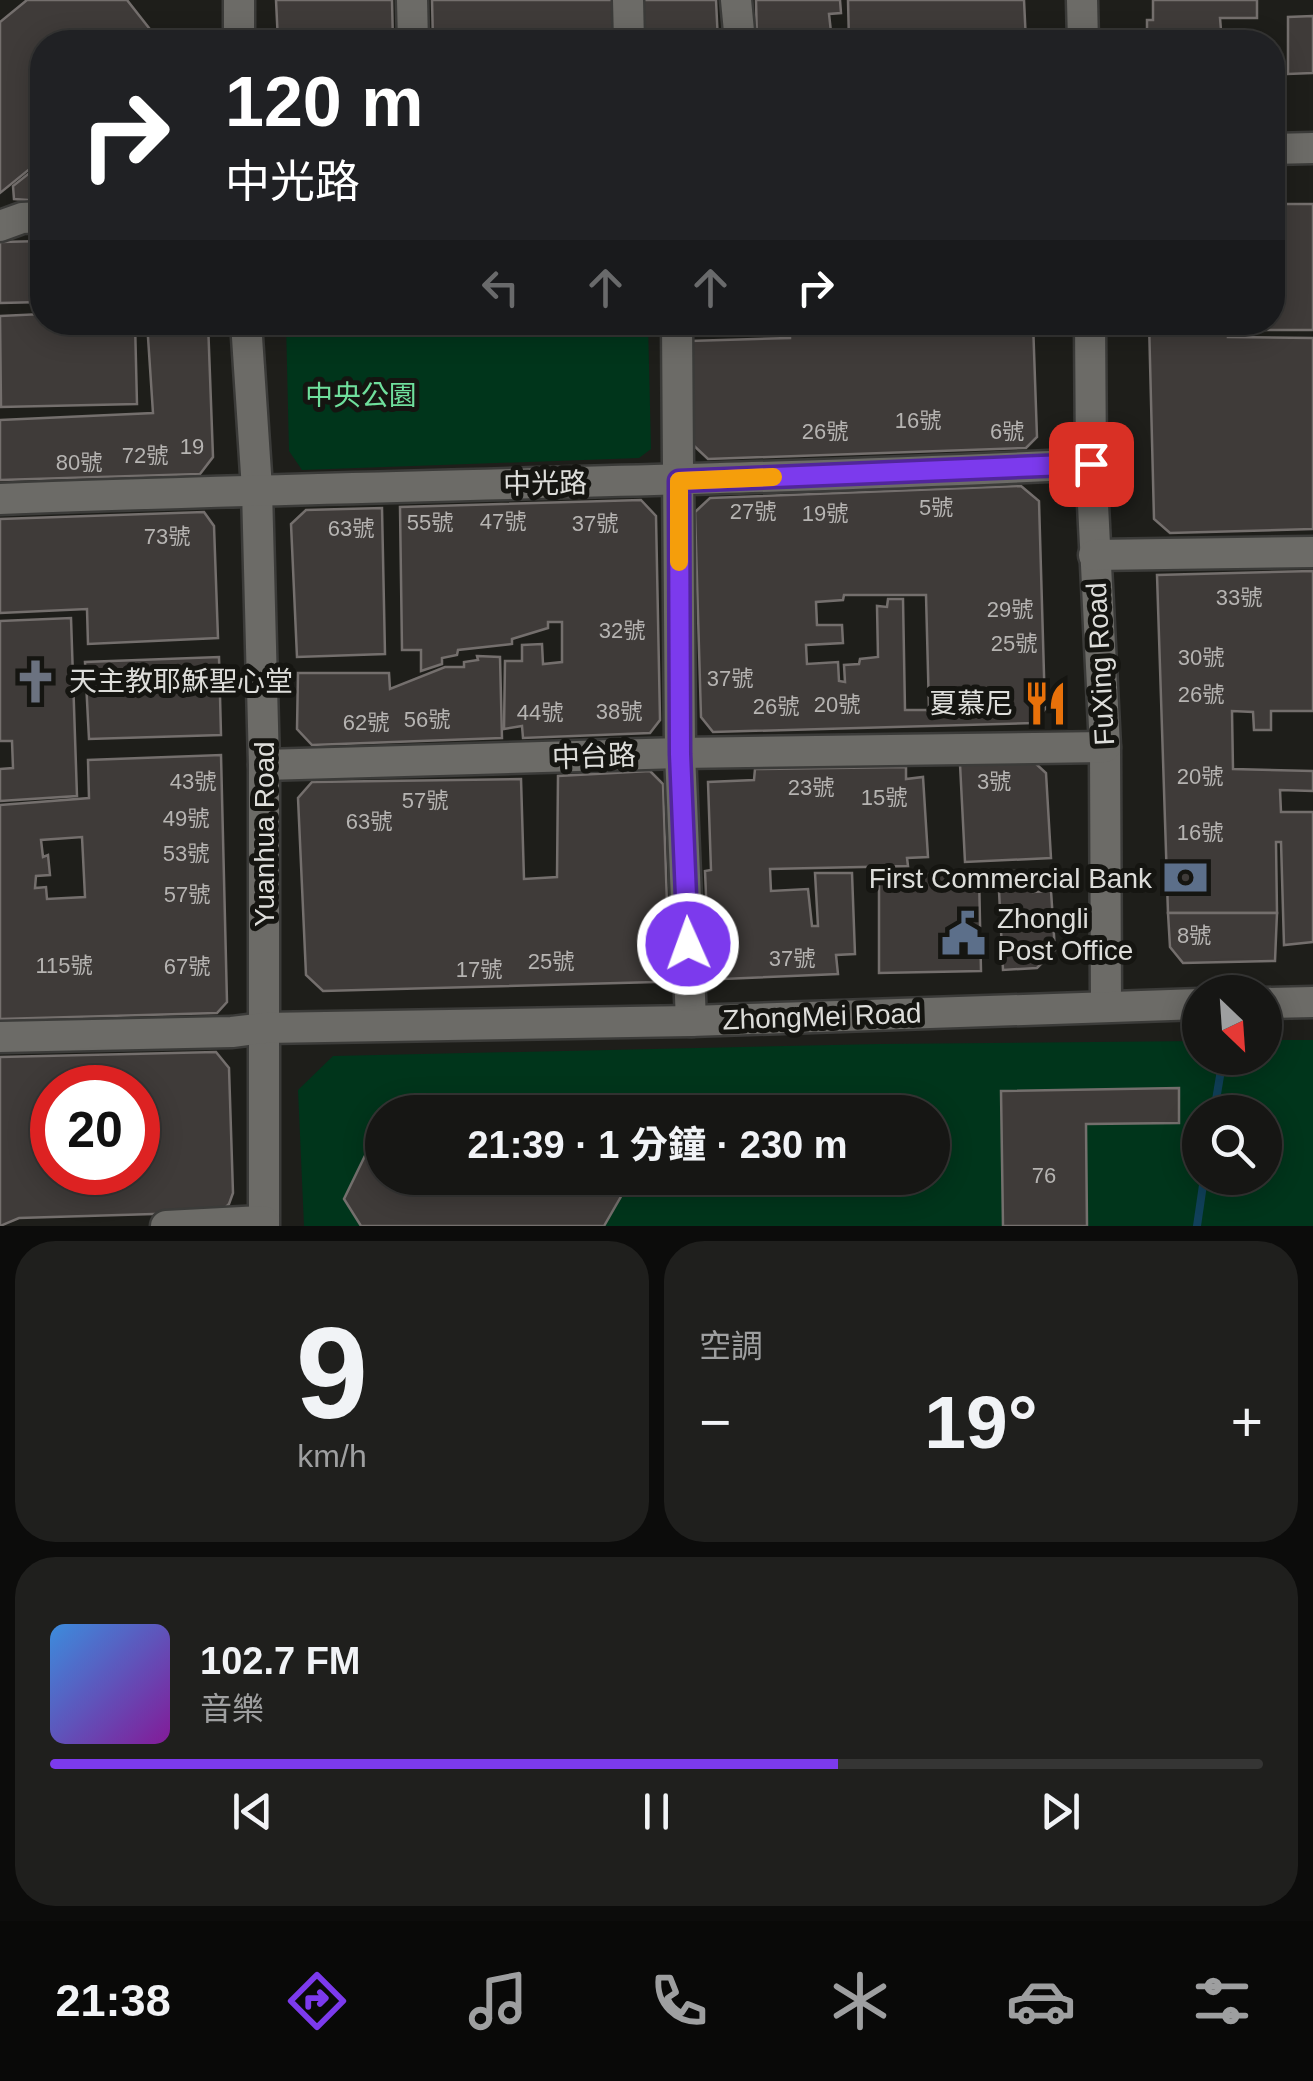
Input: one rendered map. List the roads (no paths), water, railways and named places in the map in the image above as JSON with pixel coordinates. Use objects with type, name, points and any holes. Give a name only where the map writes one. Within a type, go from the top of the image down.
[{"type":"street","points":[[239,0],[239,30]]},
{"type":"street","points":[[412,0],[413,30]]},
{"type":"street","points":[[628,0],[629,30]]},
{"type":"street","points":[[736,0],[739,30]]},
{"type":"street","points":[[1082,0],[1083,30]]},
{"type":"street","points":[[1285,149],[1313,148]]},
{"type":"street","points":[[0,226],[30,218]]},
{"type":"street","name":"Yuanhua Road","points":[[247,335],[258,490],[264,765],[264,1224]]},
{"type":"street","points":[[677,335],[680,754],[690,1021]]},
{"type":"street","name":"FuXing Road","points":[[1090,335],[1094,555],[1104,747],[1106,1006]]},
{"type":"street","name":"中光路","points":[[0,499],[679,481],[1091,464]]},
{"type":"street","points":[[1094,555],[1313,552]]},
{"type":"street","name":"中台路","points":[[264,765],[1104,747]]},
{"type":"street","points":[[1282,1003],[1313,1002]]},
{"type":"street","name":"ZhongMei Road","points":[[0,1037],[690,1021],[1182,1004]]},
{"type":"street","points":[[166,1226],[264,1224]]},
{"type":"waterway","points":[[1217,1095],[1220,1075]]},
{"type":"waterway","points":[[1197,1226],[1202,1195]]},
{"type":"place","name":"天主教耶穌聖心堂","points":[[36,681]]},
{"type":"place","name":"夏慕尼","points":[[1046,703]]},
{"type":"place","name":"First Commercial Bank","points":[[1185,878]]},
{"type":"place","name":"Zhongli Post Office","points":[[964,934]]},
{"type":"park label","name":"中央公園","points":[[361,395]]}]
